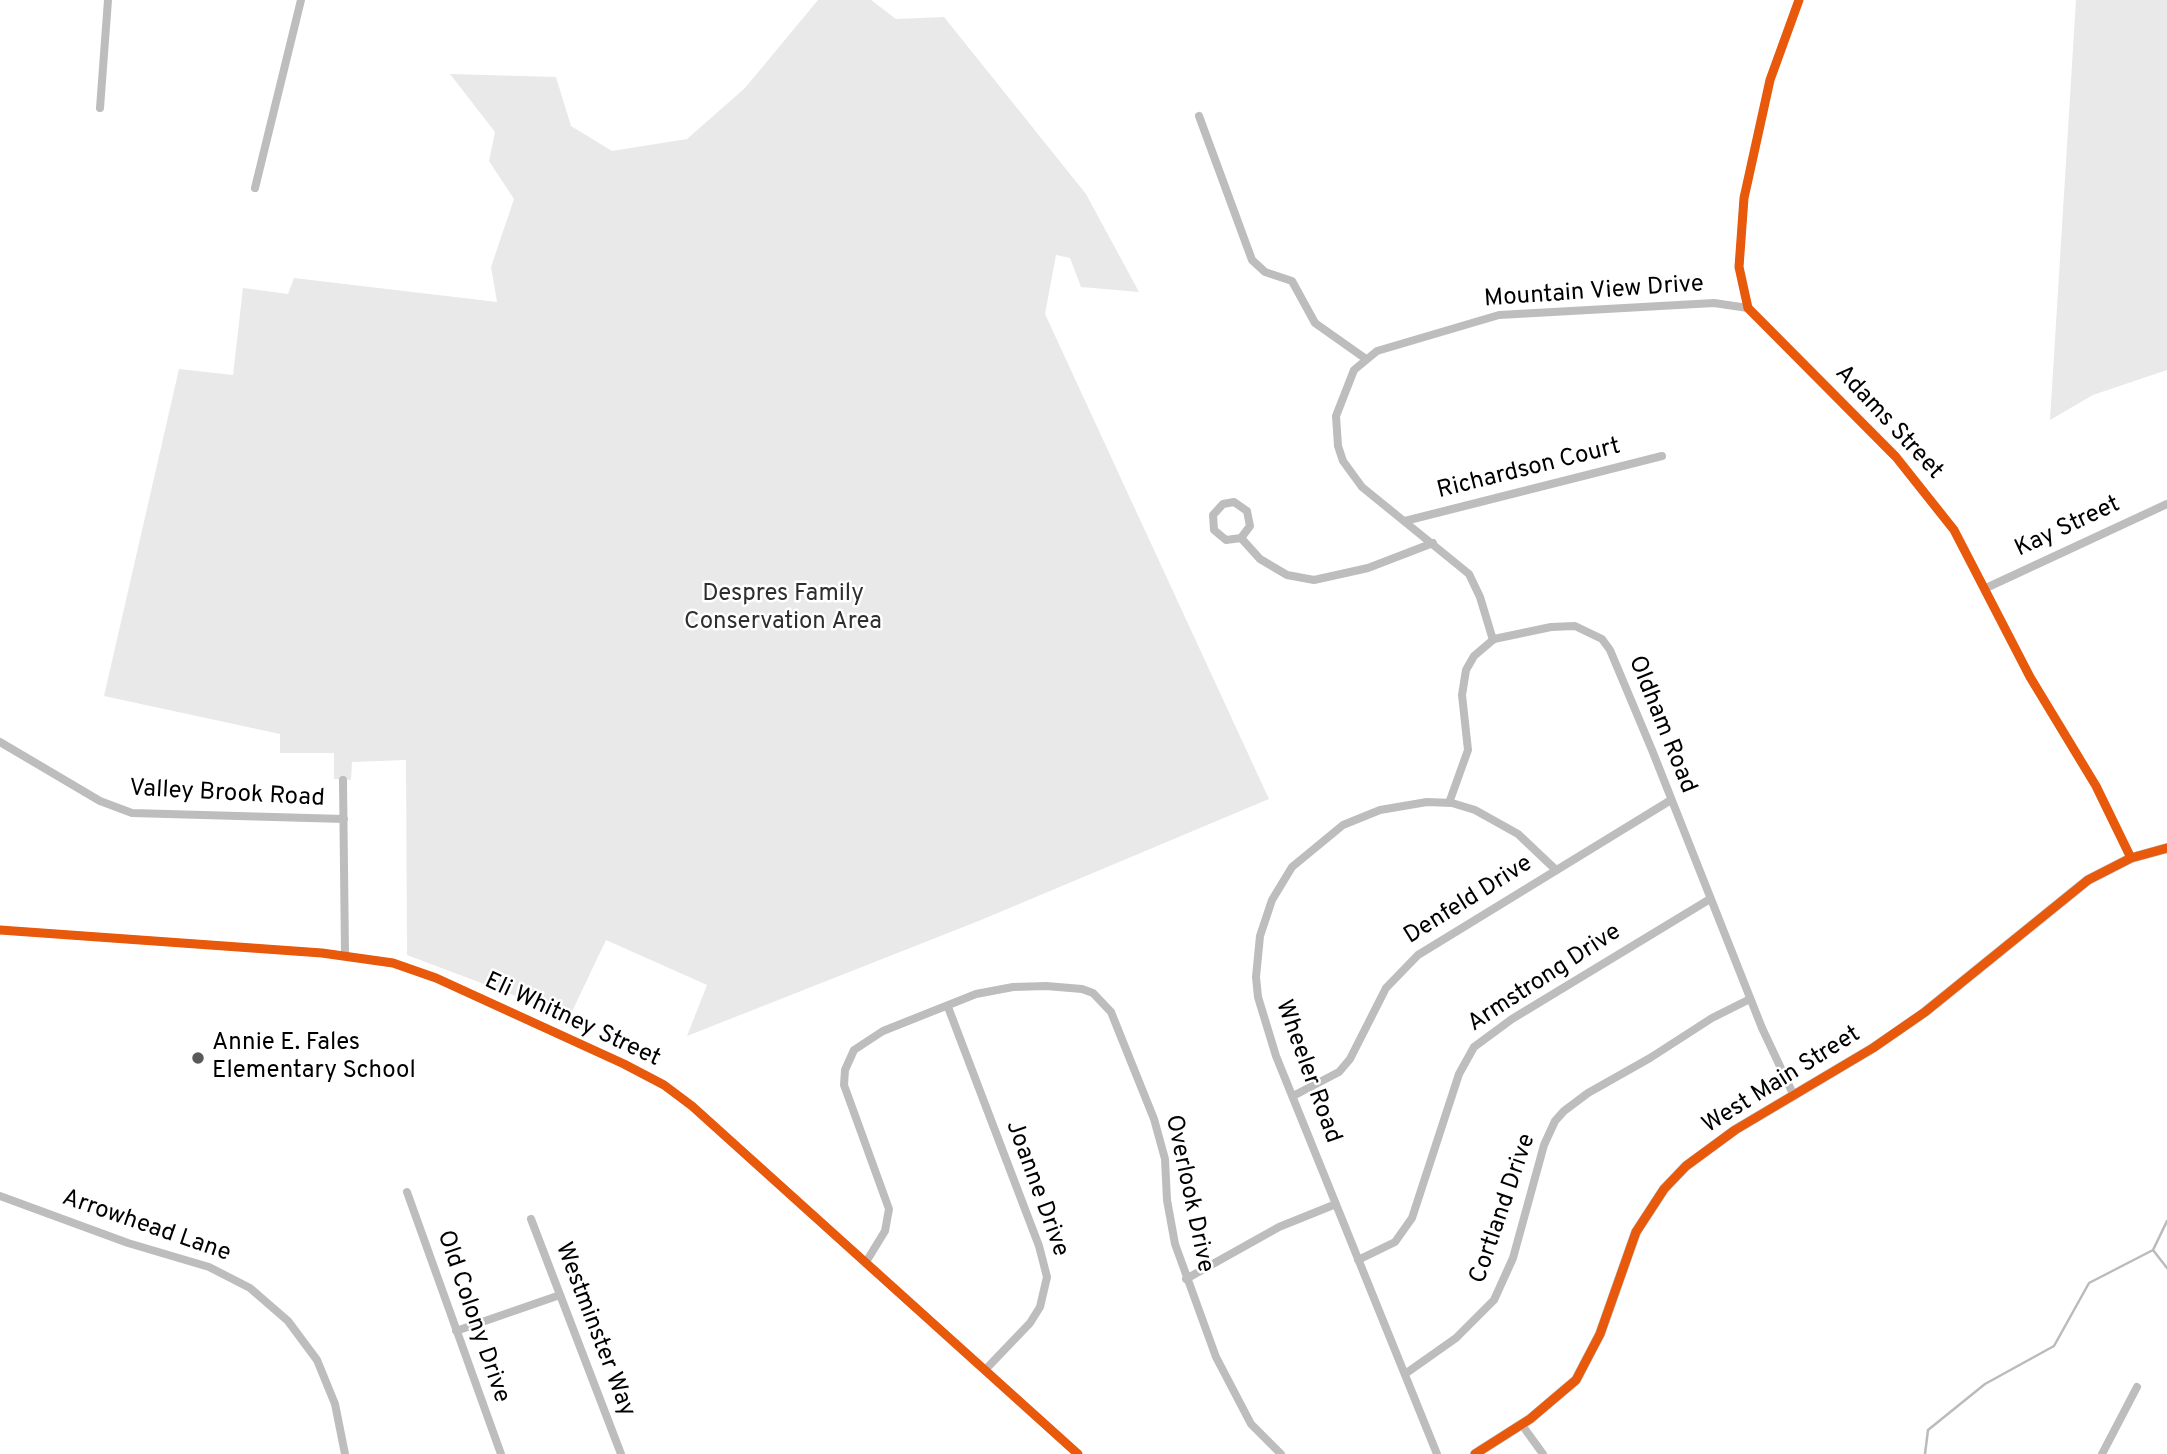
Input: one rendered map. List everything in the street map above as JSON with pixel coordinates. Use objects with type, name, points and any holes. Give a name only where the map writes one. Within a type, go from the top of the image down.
[{"type":"street","points":[[100,108],[108,0]]},
{"type":"street","points":[[256,188],[301,0]]},
{"type":"street","points":[[1748,308],[1739,267],[1744,198],[1768,90],[1799,0]]},
{"type":"street","points":[[1199,116],[1252,260],[1265,272],[1292,281],[1315,323],[1366,359],[1354,370],[1336,416],[1338,446],[1350,473],[1362,487],[1469,573],[1480,597],[1493,640],[1474,656],[1466,670],[1462,695],[1468,750],[1450,803]]},
{"type":"street","name":"Mountain View Drive","points":[[1366,359],[1422,336],[1499,315],[1714,303],[1748,308]]},
{"type":"street","name":"Adams Street","points":[[1748,308],[1874,433],[1918,481],[1954,530],[2030,677],[2096,786],[2131,858]]},
{"type":"street","name":"Richardson Court","points":[[1405,522],[1662,456]]},
{"type":"street","points":[[1238,503],[1249,514],[1249,530],[1241,538],[1226,540],[1214,530],[1213,515],[1223,504],[1238,503]]},
{"type":"street","name":"Kay Street","points":[[1986,588],[2167,504]]},
{"type":"street","points":[[1241,538],[1274,570],[1314,580],[1368,568],[1433,543]]},
{"type":"street","name":"Oldham Road","points":[[1493,640],[1564,625],[1590,631],[1601,639],[1613,658],[1750,999],[1794,1096]]},
{"type":"street","name":"Valley Brook Road","points":[[0,742],[100,801],[132,813],[344,819]]},
{"type":"street","points":[[343,780],[345,955]]},
{"type":"street","name":"Denfeld Drive","points":[[1293,1096],[1339,1072],[1350,1059],[1386,988],[1405,966],[1435,943],[1671,800]]},
{"type":"street","name":"Wheeler Road","points":[[1437,1454],[1262,1013],[1256,977],[1260,936],[1272,900],[1292,867],[1343,825],[1403,805],[1450,803],[1475,810],[1518,834],[1556,870]]},
{"type":"street","name":"West Main Street","points":[[1475,1454],[1522,1425],[1569,1387],[1587,1363],[1636,1232],[1664,1189],[1704,1152],[1925,1012],[2072,891],[2131,858],[2167,848]]},
{"type":"street","name":"Armstrong Drive","points":[[1358,1260],[1395,1242],[1412,1218],[1459,1074],[1474,1047],[1511,1019],[1710,900]]},
{"type":"street","name":"Eli Whitney Street","points":[[0,930],[345,955],[414,969],[624,1064],[664,1085],[866,1262],[1078,1454]]},
{"type":"street","name":"Overlook Drive","points":[[866,1262],[885,1231],[889,1209],[844,1086],[845,1070],[854,1050],[865,1040],[976,994],[1013,987],[1082,989],[1104,1001],[1116,1023],[1161,1142],[1169,1219],[1186,1279],[1239,1405],[1251,1424],[1281,1454]]},
{"type":"street","name":"Cortland Drive","points":[[1405,1374],[1455,1338],[1494,1300],[1513,1258],[1544,1145],[1555,1121],[1564,1111],[1588,1093],[1650,1058],[1712,1018],[1750,999]]},
{"type":"street","name":"Joanne Drive","points":[[948,1007],[1039,1246],[1047,1277],[1040,1307],[1030,1323],[985,1370]]},
{"type":"street","name":"Old Colony Drive","points":[[407,1192],[501,1454]]},
{"type":"street","name":"Arrowhead Lane","points":[[0,1196],[128,1243],[209,1267],[250,1288],[288,1321],[317,1360],[335,1404],[345,1454]]},
{"type":"street","points":[[1186,1279],[1279,1227],[1336,1204]]},
{"type":"street","name":"Westminster Way","points":[[531,1219],[621,1454]]},
{"type":"street","points":[[456,1331],[560,1295]]},
{"type":"street","points":[[2102,1454],[2137,1387]]},
{"type":"street","points":[[1522,1425],[1543,1454]]},
{"type":"green space","name":"Despres Family Conservation Area","points":[[818,0],[871,0],[896,19],[944,17],[1086,194],[1139,292],[1081,287],[1070,258],[1056,255],[1045,314],[1269,799],[981,920],[687,1036],[707,985],[606,940],[568,1020],[513,995],[407,955],[406,760],[352,762],[351,780],[334,779],[334,753],[280,753],[280,734],[104,696],[179,369],[233,375],[243,288],[288,294],[294,278],[497,302],[491,267],[514,199],[489,161],[495,132],[450,74],[556,77],[571,126],[612,151],[687,139],[745,88]]},
{"type":"green space","points":[[2076,0],[2167,0],[2167,370],[2093,395],[2050,420]]},
{"type":"waterway","points":[[1925,1454],[1928,1430],[1985,1384],[2054,1346],[2089,1283],[2153,1250],[2167,1221]]},
{"type":"waterway","points":[[2153,1250],[2167,1268]]},
{"type":"cycle path","points":[[1799,0],[1770,80],[1744,198],[1739,267],[1748,308],[1896,457],[1954,530],[2030,677],[2096,786],[2131,858]]},
{"type":"cycle path","points":[[1475,1454],[1530,1419],[1576,1380],[1600,1334],[1636,1232],[1664,1189],[1686,1166],[1735,1130],[1873,1048],[1925,1012],[2088,880],[2131,858],[2167,848]]},
{"type":"cycle path","points":[[0,930],[322,953],[393,963],[436,978],[624,1064],[664,1085],[692,1106],[1078,1454]]},
{"type":"place","name":"Annie E. Fales Elementary School","points":[[198,1058]]}]
